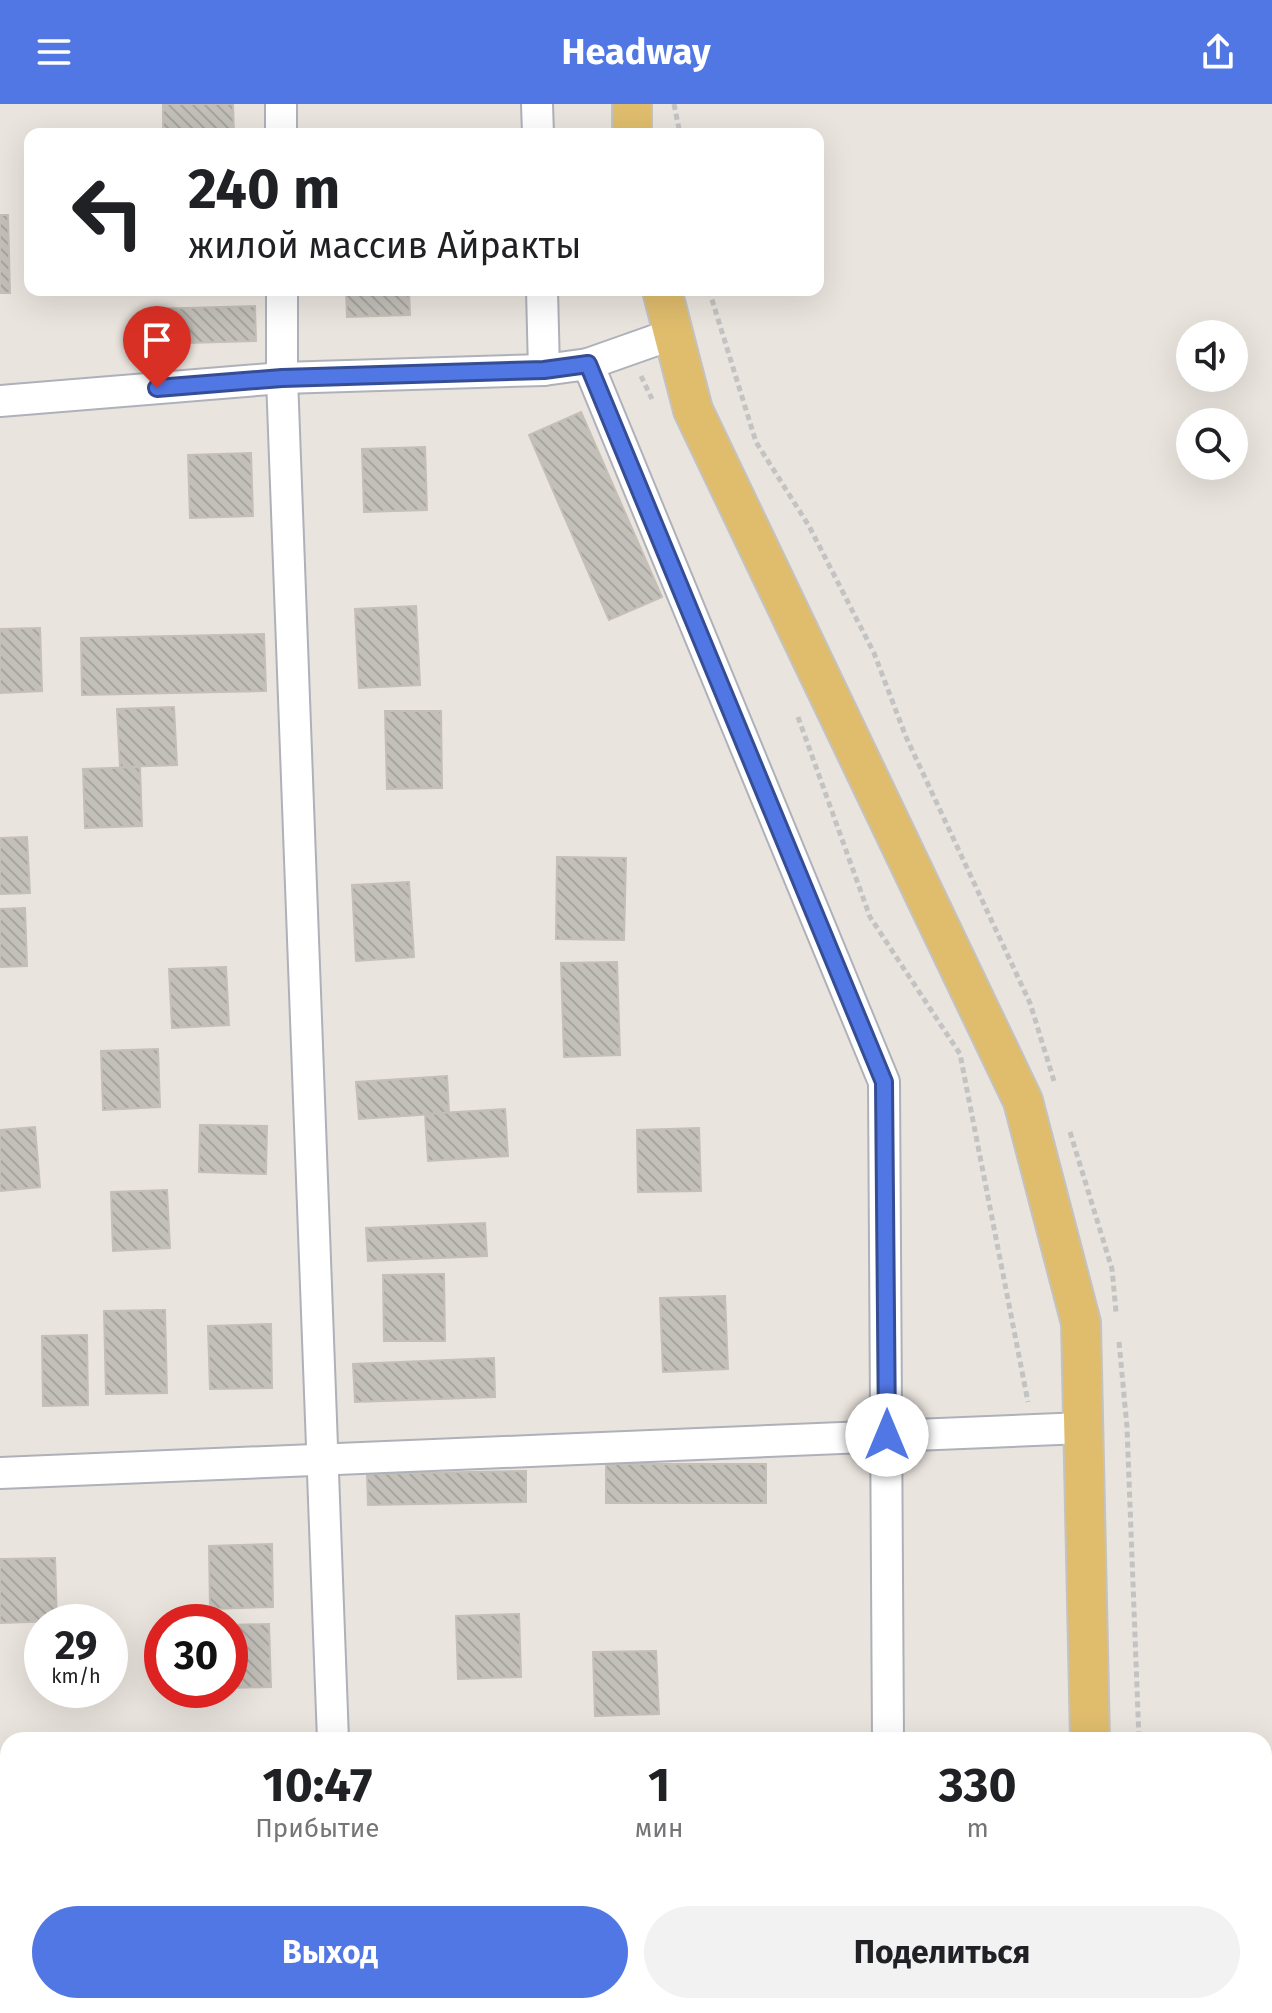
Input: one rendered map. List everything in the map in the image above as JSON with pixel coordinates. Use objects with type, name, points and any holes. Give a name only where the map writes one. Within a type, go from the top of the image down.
[{"type":"main road","points":[[632,104],[632,128]]},
{"type":"main road","points":[[664,296],[693,410],[1023,1101],[1081,1323],[1090,1732]]},
{"type":"street","points":[[281,104],[281,128]]},
{"type":"street","points":[[537,104],[538,128]]},
{"type":"street","points":[[282,296],[282,378],[333,1732]]},
{"type":"street","points":[[542,296],[544,370]]},
{"type":"street","points":[[0,401],[282,378],[544,370],[588,364],[673,334]]},
{"type":"street","points":[[588,364],[884,1082],[888,1732]]},
{"type":"street","points":[[0,1473],[1083,1428]]},
{"type":"path","points":[[674,104],[679,128]]},
{"type":"path","points":[[629,349],[655,406]]},
{"type":"path","points":[[798,717],[870,917],[960,1054],[1033,1430]]},
{"type":"building","points":[[163,104],[233,104],[234,128],[163,128]]},
{"type":"building","points":[[0,215],[8,215],[10,293],[0,293]]},
{"type":"building","points":[[346,296],[409,296],[410,315],[347,317]]},
{"type":"building","points":[[255,306],[256,341],[152,344],[150,309]]},
{"type":"building","points":[[581,412],[662,597],[609,620],[529,435]]},
{"type":"building","points":[[425,447],[427,510],[364,512],[362,449]]},
{"type":"building","points":[[251,453],[253,516],[190,518],[188,455]]},
{"type":"building","points":[[416,606],[420,685],[359,688],[355,609]]},
{"type":"building","points":[[40,628],[42,691],[0,693],[0,629]]},
{"type":"building","points":[[264,634],[266,691],[82,695],[81,638]]},
{"type":"building","points":[[174,707],[177,765],[120,767],[117,709]]},
{"type":"building","points":[[385,711],[441,711],[442,788],[387,789]]},
{"type":"building","points":[[140,767],[142,826],[85,828],[83,769]]},
{"type":"building","points":[[27,837],[30,893],[0,894],[0,838]]},
{"type":"building","points":[[557,857],[626,858],[624,940],[556,939]]},
{"type":"building","points":[[409,882],[414,957],[356,961],[352,885]]},
{"type":"building","points":[[25,908],[27,966],[0,967],[0,909]]},
{"type":"building","points":[[617,962],[620,1055],[564,1057],[561,963]]},
{"type":"building","points":[[226,967],[229,1025],[172,1028],[169,969]]},
{"type":"building","points":[[158,1049],[160,1107],[103,1110],[101,1051]]},
{"type":"building","points":[[447,1076],[449,1113],[359,1119],[356,1082]]},
{"type":"building","points":[[505,1109],[508,1156],[428,1161],[425,1114]]},
{"type":"building","points":[[200,1125],[267,1126],[266,1174],[199,1172]]},
{"type":"building","points":[[35,1127],[40,1187],[0,1191],[0,1130]]},
{"type":"building","points":[[699,1128],[701,1191],[638,1192],[637,1130]]},
{"type":"building","points":[[167,1190],[170,1248],[113,1251],[111,1192]]},
{"type":"building","points":[[485,1223],[487,1256],[368,1261],[366,1228]]},
{"type":"building","points":[[444,1274],[445,1341],[384,1341],[383,1275]]},
{"type":"building","points":[[725,1296],[728,1369],[663,1372],[660,1298]]},
{"type":"building","points":[[165,1310],[167,1393],[106,1394],[104,1311]]},
{"type":"building","points":[[271,1324],[272,1388],[210,1389],[208,1326]]},
{"type":"building","points":[[87,1335],[88,1405],[43,1406],[42,1336]]},
{"type":"building","points":[[494,1358],[495,1397],[355,1402],[353,1364]]},
{"type":"building","points":[[606,1464],[766,1464],[766,1503],[606,1503]]},
{"type":"building","points":[[526,1471],[526,1502],[368,1505],[367,1474]]},
{"type":"building","points":[[272,1544],[273,1607],[210,1604],[209,1546]]},
{"type":"building","points":[[55,1558],[56,1604],[24,1604],[24,1622],[0,1623],[0,1559]]},
{"type":"building","points":[[519,1614],[521,1677],[458,1679],[456,1616]]},
{"type":"building","points":[[269,1624],[271,1687],[248,1688],[248,1625]]},
{"type":"building","points":[[656,1651],[659,1714],[595,1716],[593,1652]]},
{"type":"route","points":[[157,388],[282,378],[544,370],[588,364],[884,1082],[887,1435]]}]
